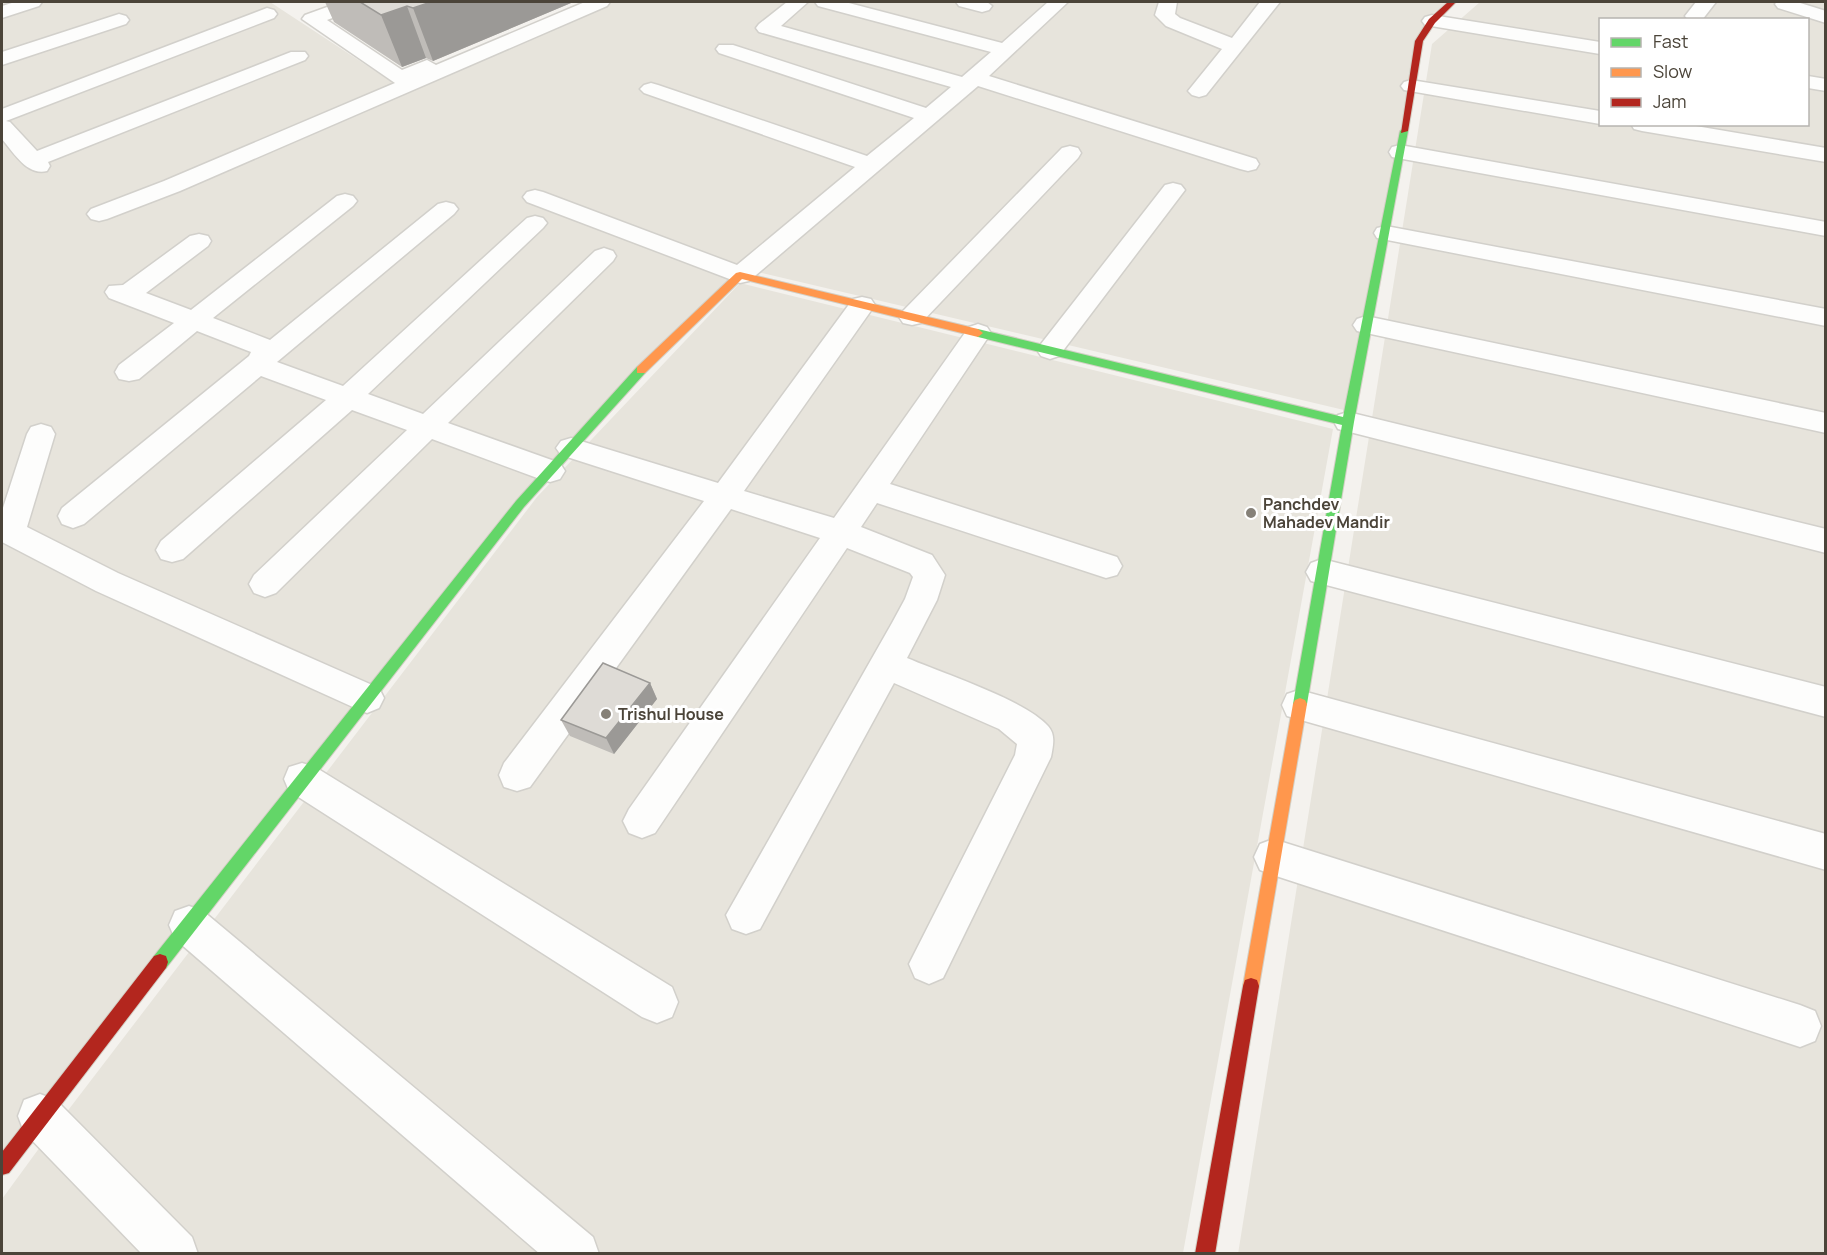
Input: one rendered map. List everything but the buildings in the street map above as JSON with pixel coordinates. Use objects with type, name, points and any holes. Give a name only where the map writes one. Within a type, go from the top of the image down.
[{"type":"street","points":[[2,12],[32,2]]},
{"type":"street","points":[[357,2],[312,19],[401,78],[581,2]]},
{"type":"street","points":[[99,214],[172,186],[600,2]]},
{"type":"street","points":[[798,2],[766,28],[971,82],[1248,164]]},
{"type":"street","points":[[825,2],[1006,50]]},
{"type":"street","points":[[2,1166],[302,779],[520,504],[652,358],[740,275],[971,82],[1059,2]]},
{"type":"street","points":[[1168,2],[1165,15],[1173,22],[1227,43],[1232,47],[1231,52]]},
{"type":"street","points":[[1199,91],[1270,2]]},
{"type":"street","points":[[1205,1254],[1348,422],[1386,233],[1419,41],[1432,21],[1452,2]]},
{"type":"street","points":[[1793,10],[1826,17]]},
{"type":"street","points":[[2,116],[267,14]]},
{"type":"street","points":[[2,59],[119,20]]},
{"type":"street","points":[[1432,21],[1599,48]]},
{"type":"street","points":[[726,49],[930,116]]},
{"type":"street","points":[[2,127],[37,163],[298,56]]},
{"type":"street","points":[[1809,82],[1826,85]]},
{"type":"street","points":[[1411,86],[1599,118]]},
{"type":"street","points":[[651,89],[871,165]]},
{"type":"street","points":[[1654,126],[1826,155]]},
{"type":"street","points":[[1400,152],[1826,229]]},
{"type":"street","points":[[912,317],[1070,153]]},
{"type":"street","points":[[1050,350],[1173,190]]},
{"type":"street","points":[[535,197],[740,275],[1348,422],[1826,541]]},
{"type":"street","points":[[129,372],[345,201]]},
{"type":"street","points":[[73,516],[446,208]]},
{"type":"street","points":[[172,550],[346,399],[535,223]]},
{"type":"street","points":[[1386,233],[1826,318]]},
{"type":"street","points":[[199,241],[123,294],[261,346],[264,352],[261,363]]},
{"type":"street","points":[[266,584],[604,256]]},
{"type":"street","points":[[517,775],[725,495],[862,305]]},
{"type":"street","points":[[1366,326],[1826,423]]},
{"type":"street","points":[[642,821],[978,333]]},
{"type":"street","points":[[261,363],[266,368],[346,399],[550,471]]},
{"type":"street","points":[[41,434],[10,532],[107,582],[367,698]]},
{"type":"street","points":[[571,448],[840,532],[921,564],[929,575],[921,600],[746,915]]},
{"type":"street","points":[[870,489],[1106,566]]},
{"type":"street","points":[[1322,572],[1826,702]]},
{"type":"street","points":[[886,664],[1011,718],[1036,738],[1033,757],[929,964]]},
{"type":"street","points":[[1299,705],[1826,852]]},
{"type":"street","points":[[302,779],[657,1002]]},
{"type":"street","points":[[1273,857],[1800,1026]]},
{"type":"street","points":[[189,925],[576,1254]]},
{"type":"street","points":[[40,1116],[175,1254]]},
{"type":"shaded area","points":[[2,2],[270,2],[395,84],[586,2],[1447,2],[1425,20],[1344,410],[741,268],[516,501],[2,1166]]},
{"type":"shaded area","points":[[1480,2],[1825,2],[1825,1253],[1238,1254],[1432,44]]},
{"type":"shaded area","points":[[740,283],[1333,429],[1183,1253],[2,1254],[2,1199],[40,1147],[537,497]]},
{"type":"traffic: fast","points":[[1300,704],[1348,422],[1404,131]]},
{"type":"traffic: fast","points":[[978,333],[1348,422]]},
{"type":"traffic: fast","points":[[160,962],[520,504],[641,370]]},
{"type":"traffic: slow","points":[[641,370],[740,275],[978,333]]},
{"type":"traffic: slow","points":[[1251,986],[1300,704]]},
{"type":"traffic: jam","points":[[1404,131],[1419,41],[1432,21],[1452,2]]},
{"type":"traffic: jam","points":[[2,1166],[160,962]]},
{"type":"traffic: jam","points":[[1205,1254],[1251,986]]},
{"type":"place","name":"Panchdev Mahadev Mandir","points":[[1251,513]]},
{"type":"place","name":"Trishul House","points":[[606,714]]}]
